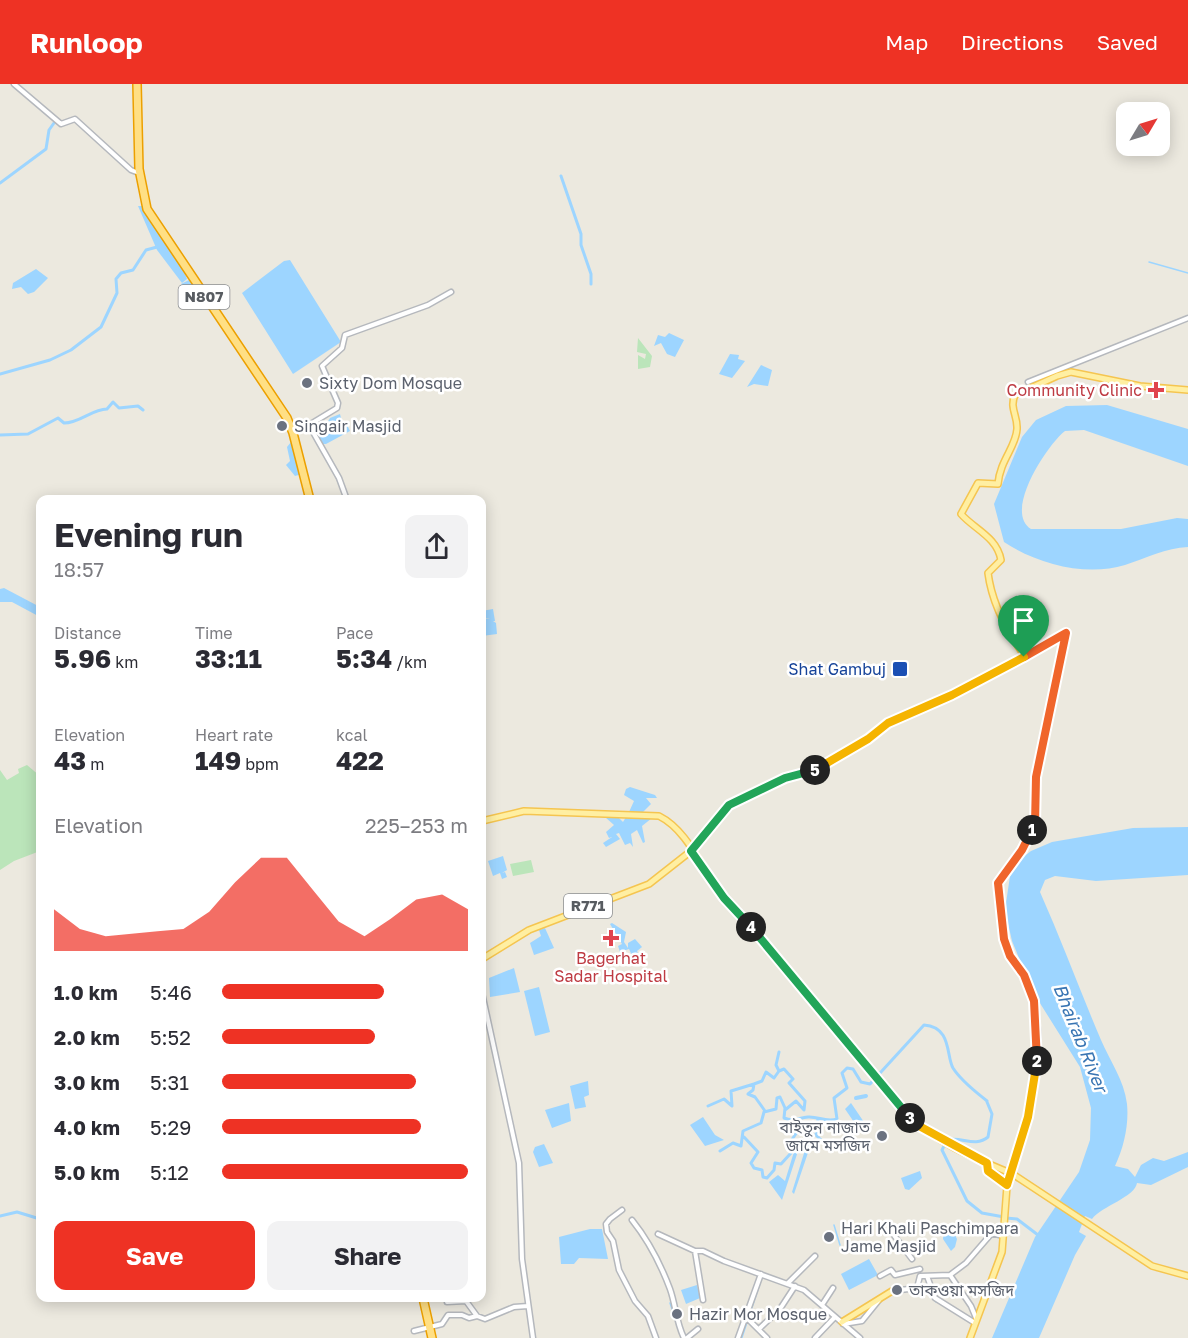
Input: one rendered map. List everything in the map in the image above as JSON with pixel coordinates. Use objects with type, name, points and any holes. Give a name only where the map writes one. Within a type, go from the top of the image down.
[{"type":"highway","name":"N807","points":[[137,84],[139,173],[145,202],[153,221],[287,418],[309,495]]},
{"type":"highway","points":[[424,1302],[432,1338]]},
{"type":"main road","points":[[1024,657],[1007,631],[993,597],[988,573],[1001,560],[1000,555],[988,536],[961,514],[978,483],[998,484],[1001,462],[1017,429],[1012,408],[1015,395],[1071,372],[1140,386],[1188,390]]},
{"type":"main road","name":"R771","points":[[486,957],[538,926],[649,884],[691,851],[729,805],[785,778],[825,766],[868,739],[888,723],[952,695],[1024,657]]},
{"type":"main road","points":[[486,820],[524,811],[659,816],[673,826],[724,898],[914,1121],[950,1144],[1023,1179],[1152,1266],[1188,1276]]},
{"type":"main road","points":[[970,1338],[1000,1257],[1003,1236],[1007,1185],[988,1171],[987,1163]]},
{"type":"main road","points":[[842,1323],[892,1291]]},
{"type":"street","points":[[14,84],[61,124],[75,119],[131,170],[139,173]]},
{"type":"street","points":[[292,431],[309,425],[337,408],[338,403],[322,367],[342,348],[345,335],[428,305],[451,292]]},
{"type":"street","points":[[1028,382],[1188,318]]},
{"type":"street","points":[[309,425],[314,438],[339,478],[345,495]]},
{"type":"street","points":[[1007,1185],[1033,1095],[1037,1044],[1031,990],[1004,939],[998,883],[1022,850],[1035,825],[1036,777],[1066,633],[1024,657]]},
{"type":"street","points":[[486,1014],[502,1096],[519,1163],[522,1259],[533,1338]]},
{"type":"street","points":[[622,1210],[606,1224],[607,1232],[613,1241],[620,1270],[635,1301],[648,1316],[656,1338]]},
{"type":"street","points":[[632,1220],[651,1245],[670,1289],[676,1322],[686,1338],[698,1329]]},
{"type":"street","points":[[890,1230],[908,1250],[912,1259]]},
{"type":"street","points":[[842,1323],[862,1321],[884,1294],[918,1288],[918,1276],[950,1275],[966,1263],[992,1233],[1003,1236]]},
{"type":"street","points":[[658,1234],[695,1251],[703,1251],[795,1286],[822,1305],[860,1338]]},
{"type":"street","points":[[695,1251],[703,1300]]},
{"type":"street","points":[[788,1283],[815,1256]]},
{"type":"street","points":[[879,1276],[891,1270],[896,1275],[920,1269]]},
{"type":"street","points":[[738,1338],[761,1274]]},
{"type":"street","points":[[926,1275],[935,1298],[976,1321]]},
{"type":"street","points":[[926,1275],[952,1276],[976,1321]]},
{"type":"street","points":[[760,1328],[780,1309],[795,1286]]},
{"type":"street","points":[[822,1305],[833,1288]]},
{"type":"street","points":[[467,1302],[477,1316],[485,1319],[514,1307],[528,1306]]},
{"type":"street","points":[[414,1331],[442,1324],[448,1315],[462,1315],[469,1318],[477,1316]]},
{"type":"street","points":[[747,1317],[756,1328],[760,1328],[767,1338]]},
{"type":"street","points":[[815,1338],[836,1317]]},
{"type":"green space","points":[[638,338],[652,356],[650,367],[638,369],[638,355],[645,359],[646,354],[637,352]]},
{"type":"green space","points":[[27,765],[36,773],[36,853],[14,861],[0,870],[0,770],[7,780],[19,773],[18,769]]},
{"type":"green space","points":[[531,860],[534,872],[513,876],[510,864]]},
{"type":"water","points":[[138,206],[143,206],[185,274],[187,279],[182,283],[157,250]]},
{"type":"water","points":[[290,260],[341,342],[293,374],[242,293],[284,261]]},
{"type":"water","points":[[36,269],[48,278],[34,292],[28,294],[21,287],[12,289],[13,283]]},
{"type":"water","points":[[189,280],[206,304],[201,310],[181,284]]},
{"type":"water","points":[[669,333],[684,340],[675,357],[667,354],[661,343],[654,346],[658,335],[665,337]]},
{"type":"water","points":[[730,354],[739,355],[738,359],[745,361],[732,378],[719,374]]},
{"type":"water","points":[[761,365],[772,370],[768,386],[754,384],[747,387]]},
{"type":"water","points":[[1107,405],[1188,429],[1188,466],[1084,430],[1065,431],[1048,450],[1031,479],[1022,508],[1024,520],[1031,529],[1121,529],[1177,518],[1188,519],[1188,547],[1164,551],[1125,565],[1094,570],[1047,562],[1031,557],[1004,542],[994,504],[1022,437],[1036,420],[1066,406]]},
{"type":"water","points":[[340,414],[342,422],[346,423],[350,431],[326,444],[320,444],[314,430],[327,423],[330,418]]},
{"type":"water","points":[[291,442],[302,474],[295,476],[286,465],[290,461],[287,447]]},
{"type":"water","points":[[4,588],[36,605],[36,615],[12,602],[0,602],[0,589]]},
{"type":"water","points":[[493,609],[495,621],[493,621],[496,623],[497,634],[486,635],[486,619],[490,618],[486,618],[486,610]]},
{"type":"water","points":[[630,787],[655,795],[657,798],[646,798],[651,804],[643,812],[629,812],[634,801],[624,795],[626,789]]},
{"type":"water","points":[[605,817],[619,818],[623,822],[626,817],[652,818],[642,826],[645,842],[643,843],[637,830],[631,834],[633,847],[630,843],[625,845],[619,833],[616,834],[620,839],[606,847],[603,843],[612,837],[609,838],[606,832],[614,825]]},
{"type":"water","name":"Bhairab River","points":[[1188,827],[1188,875],[1096,881],[1055,876],[1045,880],[1040,892],[1125,1095],[1126,1128],[1115,1166],[1128,1169],[1135,1177],[1141,1165],[1153,1158],[1164,1161],[1188,1152],[1188,1167],[1151,1185],[1137,1183],[1131,1193],[1092,1219],[1085,1216],[1079,1232],[1086,1236],[1075,1255],[1039,1338],[992,1338],[1035,1237],[1079,1172],[1090,1140],[1091,1108],[1080,1067],[1033,992],[1012,941],[1005,910],[1010,876],[1022,858],[1031,851],[1052,842],[1133,828]]},
{"type":"water","points":[[503,856],[507,870],[502,873],[505,872],[507,877],[502,879],[500,873],[493,876],[488,861]]},
{"type":"water","points":[[610,924],[626,932],[624,942],[628,948],[628,943],[635,939],[642,947],[637,951],[640,957],[634,960],[629,949],[620,952],[618,946],[622,944]]},
{"type":"water","points":[[545,928],[554,948],[534,955],[530,943],[541,936],[539,930]]},
{"type":"water","points":[[514,968],[520,992],[490,997],[489,978]]},
{"type":"water","points":[[539,987],[550,1032],[535,1036],[524,991]]},
{"type":"water","points":[[588,1081],[589,1095],[584,1097],[586,1107],[575,1109],[570,1086]]},
{"type":"water","points":[[569,1103],[571,1121],[552,1128],[545,1110]]},
{"type":"water","points":[[851,1103],[868,1128],[864,1131],[858,1128],[845,1109]]},
{"type":"water","points":[[703,1117],[715,1135],[724,1140],[705,1146],[690,1125]]},
{"type":"water","points":[[809,1137],[813,1138],[794,1194],[792,1192]]},
{"type":"water","points":[[797,1142],[801,1142],[782,1200],[769,1182],[778,1175],[785,1181]]},
{"type":"water","points":[[544,1144],[553,1163],[539,1167],[533,1152],[535,1147]]},
{"type":"water","points":[[920,1171],[922,1178],[909,1190],[905,1189],[901,1178]]},
{"type":"water","points":[[950,1225],[957,1239],[951,1251],[943,1239],[944,1230]]},
{"type":"water","points":[[590,1229],[602,1229],[608,1259],[579,1258],[574,1264],[561,1264],[559,1237]]},
{"type":"water","points":[[869,1259],[878,1275],[849,1290],[841,1274]]},
{"type":"water","points":[[697,1285],[700,1298],[686,1304],[681,1290]]},
{"type":"waterway","points":[[0,183],[46,149],[49,130],[54,123]]},
{"type":"waterway","points":[[561,176],[581,234],[581,245],[591,274],[591,284]]},
{"type":"waterway","points":[[0,374],[50,360],[71,350],[101,327],[117,293],[116,279],[121,273],[133,270],[146,250],[157,247]]},
{"type":"waterway","points":[[1149,262],[1188,273]]},
{"type":"waterway","points":[[0,435],[28,434],[58,418],[64,423],[75,421],[96,411],[107,409],[113,402],[119,408],[138,406],[143,410]]},
{"type":"waterway","points":[[720,1151],[733,1143],[741,1146],[743,1131],[761,1123],[764,1112],[776,1109],[777,1098],[780,1097],[785,1108],[784,1118],[793,1120],[805,1117],[837,1119],[834,1098],[847,1088],[842,1073],[847,1068],[853,1069],[861,1082],[870,1084],[924,1025],[933,1027],[944,1036],[956,1073],[987,1101]]},
{"type":"waterway","points":[[765,1111],[755,1097],[748,1094],[753,1090],[754,1084],[762,1081],[766,1072],[774,1078],[779,1071],[776,1065],[779,1052]]},
{"type":"waterway","points":[[779,1071],[784,1069],[793,1079],[789,1083],[805,1101],[804,1110],[796,1101],[785,1110]]},
{"type":"waterway","points":[[708,1106],[724,1099],[732,1106],[731,1091],[754,1084]]},
{"type":"waterway","points":[[856,1098],[866,1096]]},
{"type":"waterway","points":[[987,1102],[992,1114],[988,1137],[978,1142],[947,1140],[942,1150],[967,1201],[982,1213],[1004,1217]]},
{"type":"waterway","points":[[818,1119],[816,1135],[829,1148],[847,1140]]},
{"type":"waterway","points":[[744,1137],[758,1152],[751,1163],[754,1168],[762,1170],[763,1177],[767,1178],[774,1170],[775,1163],[781,1164],[791,1153],[789,1144],[797,1132]]},
{"type":"waterway","points":[[0,1216],[17,1212],[36,1218]]},
{"type":"waterway","points":[[1006,1218],[1017,1219],[1038,1235]]},
{"type":"waterway","points":[[834,1225],[840,1245]]},
{"type":"waterway","points":[[624,1276],[632,1290]]},
{"type":"waterway","points":[[741,1338],[759,1284]]},
{"type":"waterway","points":[[929,1286],[936,1302]]},
{"type":"waterway","points":[[670,1303],[677,1324]]},
{"type":"place","name":"Sixty Dom Mosque","points":[[307,383]]},
{"type":"place","name":"Community Clinic","points":[[1156,390]]},
{"type":"place","name":"Singair Masjid","points":[[282,426]]},
{"type":"place","name":"Shat Gambuj","points":[[900,669]]},
{"type":"place","name":"Bagerhat Sadar Hospital","points":[[611,938]]},
{"type":"place","name":"বাইতুন নাজাত জামে মসজিদ","points":[[882,1136]]},
{"type":"place","name":"Hari Khali Paschimpara Jame Masjid","points":[[829,1237]]},
{"type":"place","name":"তাকওয়া মসজিদ","points":[[897,1290]]},
{"type":"place","name":"Hazir Mor Mosque","points":[[677,1314]]},
{"type":"route","points":[[1066,633],[1036,777],[1035,825],[1016,860],[998,883],[1002,909],[1002,932],[1010,956],[1021,969],[1031,990],[1037,1044],[1033,1095],[1024,1133],[1007,1185],[988,1171],[987,1163],[921,1127],[907,1114],[778,958],[724,898],[691,851],[729,805],[785,778],[825,766],[868,739],[888,723],[952,695],[1024,657],[1066,633]]}]
